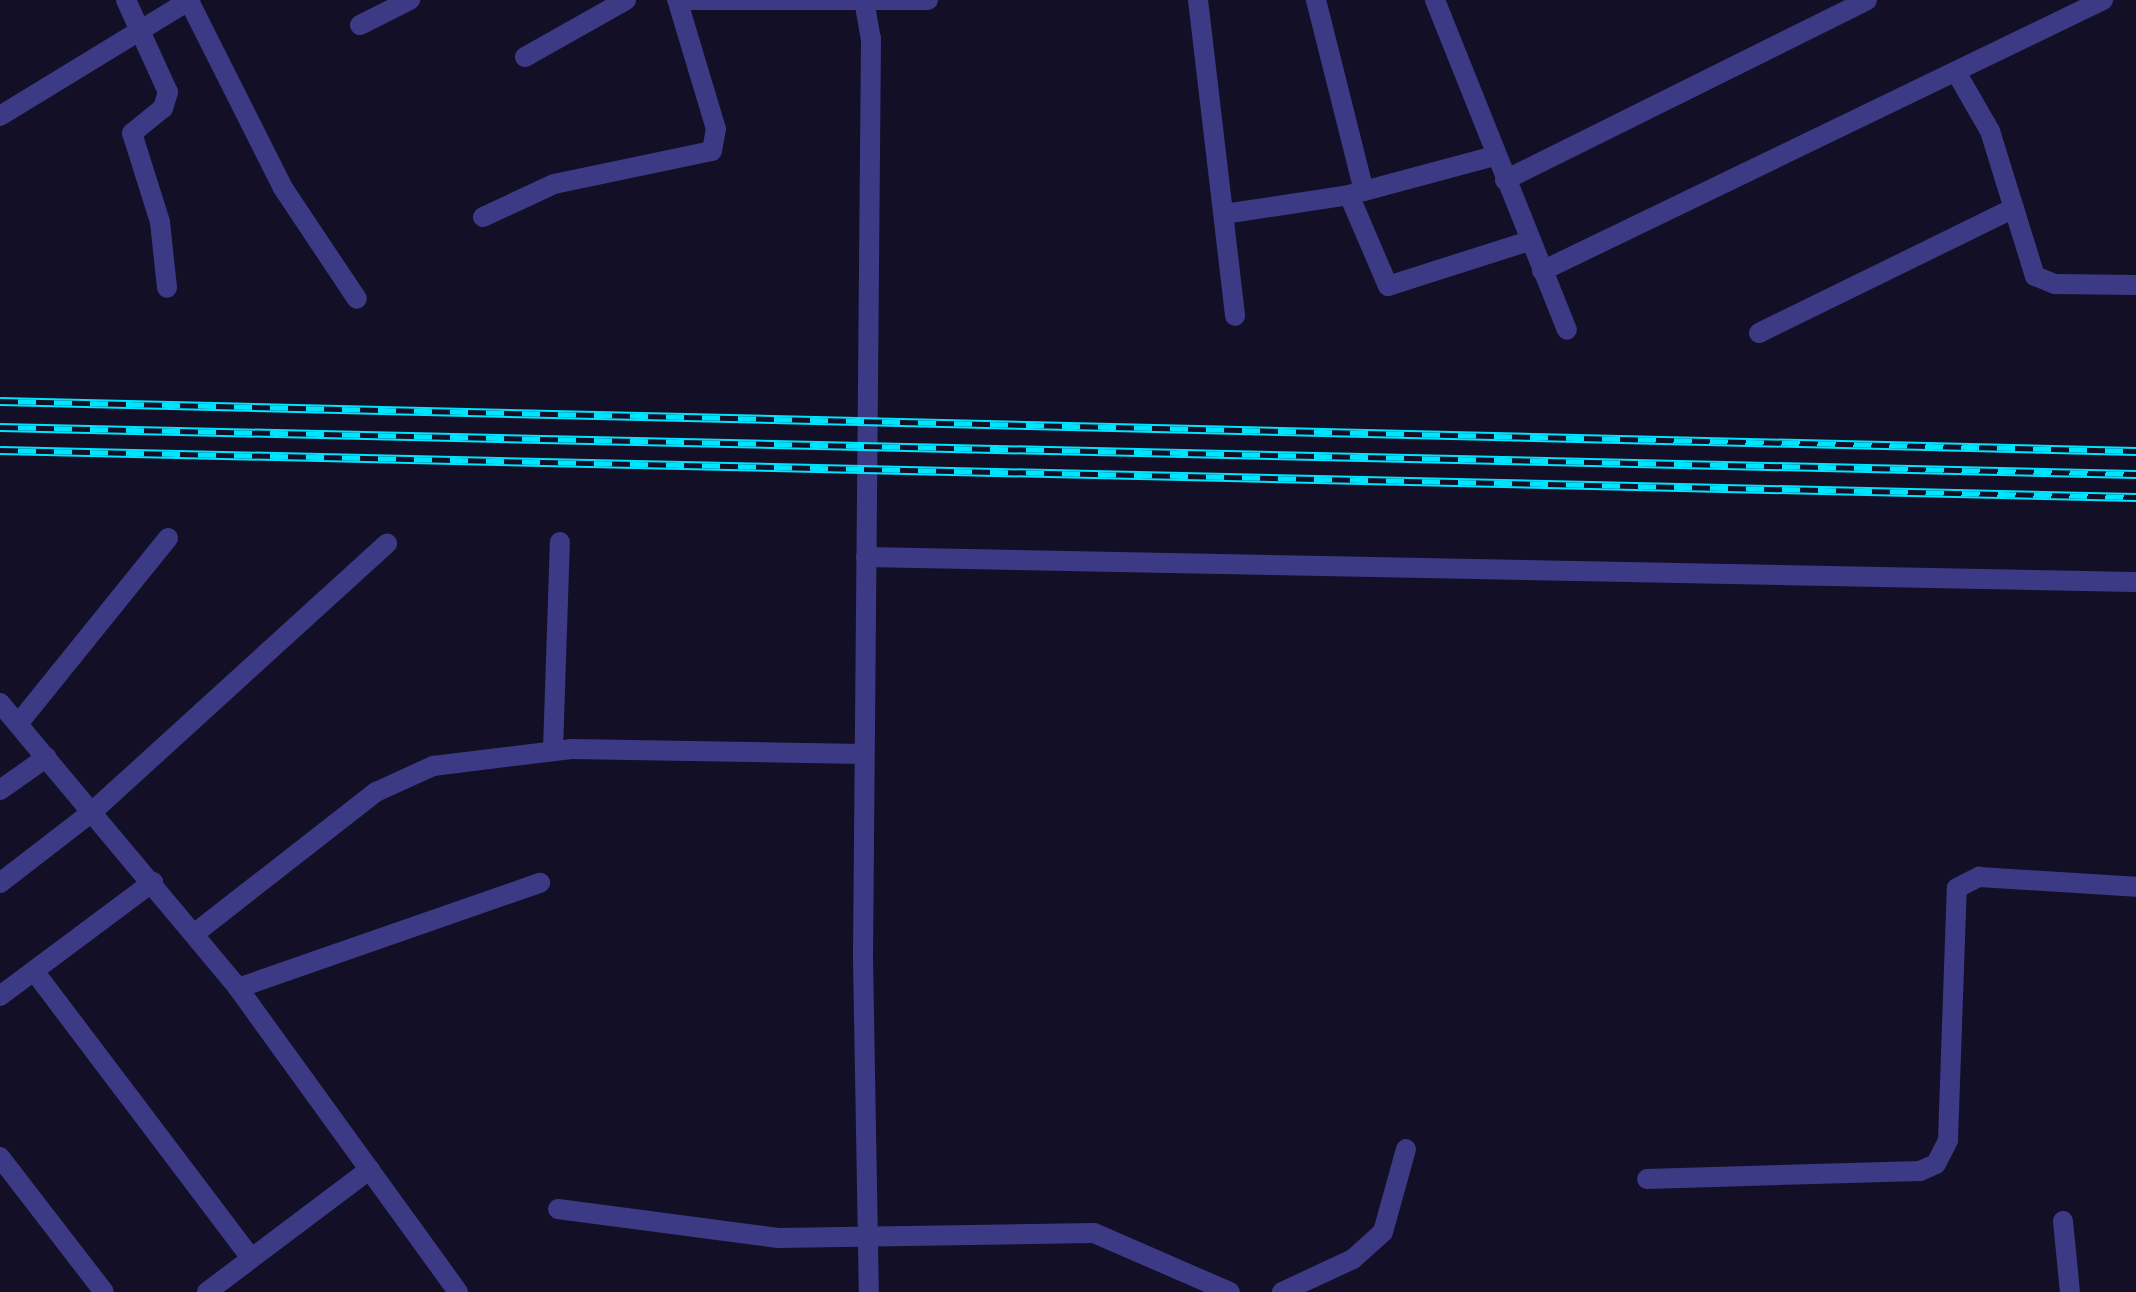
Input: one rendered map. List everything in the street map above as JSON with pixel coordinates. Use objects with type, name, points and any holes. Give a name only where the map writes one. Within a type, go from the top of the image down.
[{"type":"street","points":[[126,0],[143,29],[168,92],[163,108],[132,133],[160,222],[167,288]]},
{"type":"street","points":[[0,116],[190,0],[283,188],[357,299]]},
{"type":"street","points":[[360,25],[410,0]]},
{"type":"street","points":[[525,57],[626,0]]},
{"type":"street","points":[[864,0],[871,38],[864,754],[869,1292]]},
{"type":"street","points":[[483,217],[531,190],[712,151],[716,129],[678,3],[928,0]]},
{"type":"street","points":[[1198,0],[1235,316]]},
{"type":"street","points":[[1316,0],[1357,193],[1388,286],[1529,241]]},
{"type":"street","points":[[1435,0],[1567,330]]},
{"type":"street","points":[[1505,180],[1867,0]]},
{"type":"street","points":[[1542,271],[1956,72],[2091,2]]},
{"type":"street","points":[[1956,72],[1984,115],[2031,268],[2044,282],[2136,285]]},
{"type":"street","points":[[1224,214],[1357,193],[1495,156]]},
{"type":"street","points":[[1759,333],[2014,208]]},
{"type":"street","points":[[18,724],[168,538]]},
{"type":"street","points":[[553,750],[560,542]]},
{"type":"street","points":[[0,883],[92,812],[387,544]]},
{"type":"street","points":[[866,557],[2136,582]]},
{"type":"street","points":[[0,703],[153,882],[238,988],[458,1292]]},
{"type":"street","points":[[194,934],[376,792],[433,766],[553,750],[864,754]]},
{"type":"street","points":[[0,790],[47,757]]},
{"type":"street","points":[[1647,1179],[1920,1171],[1936,1164],[1948,1140],[1957,888],[1979,877],[2136,887]]},
{"type":"street","points":[[0,996],[153,882]]},
{"type":"street","points":[[238,988],[540,883]]},
{"type":"street","points":[[34,971],[251,1258]]},
{"type":"street","points":[[1282,1292],[1353,1259],[1383,1232],[1406,1149]]},
{"type":"street","points":[[0,1157],[104,1292]]},
{"type":"street","points":[[207,1292],[370,1169]]},
{"type":"street","points":[[558,1209],[778,1238],[868,1238],[1047,1228],[1094,1233],[1230,1292]]},
{"type":"street","points":[[2063,1221],[2070,1292]]},
{"type":"railway","points":[[0,401],[2136,451]]},
{"type":"railway","points":[[0,427],[2136,474]]},
{"type":"railway","points":[[0,450],[2136,497]]}]
